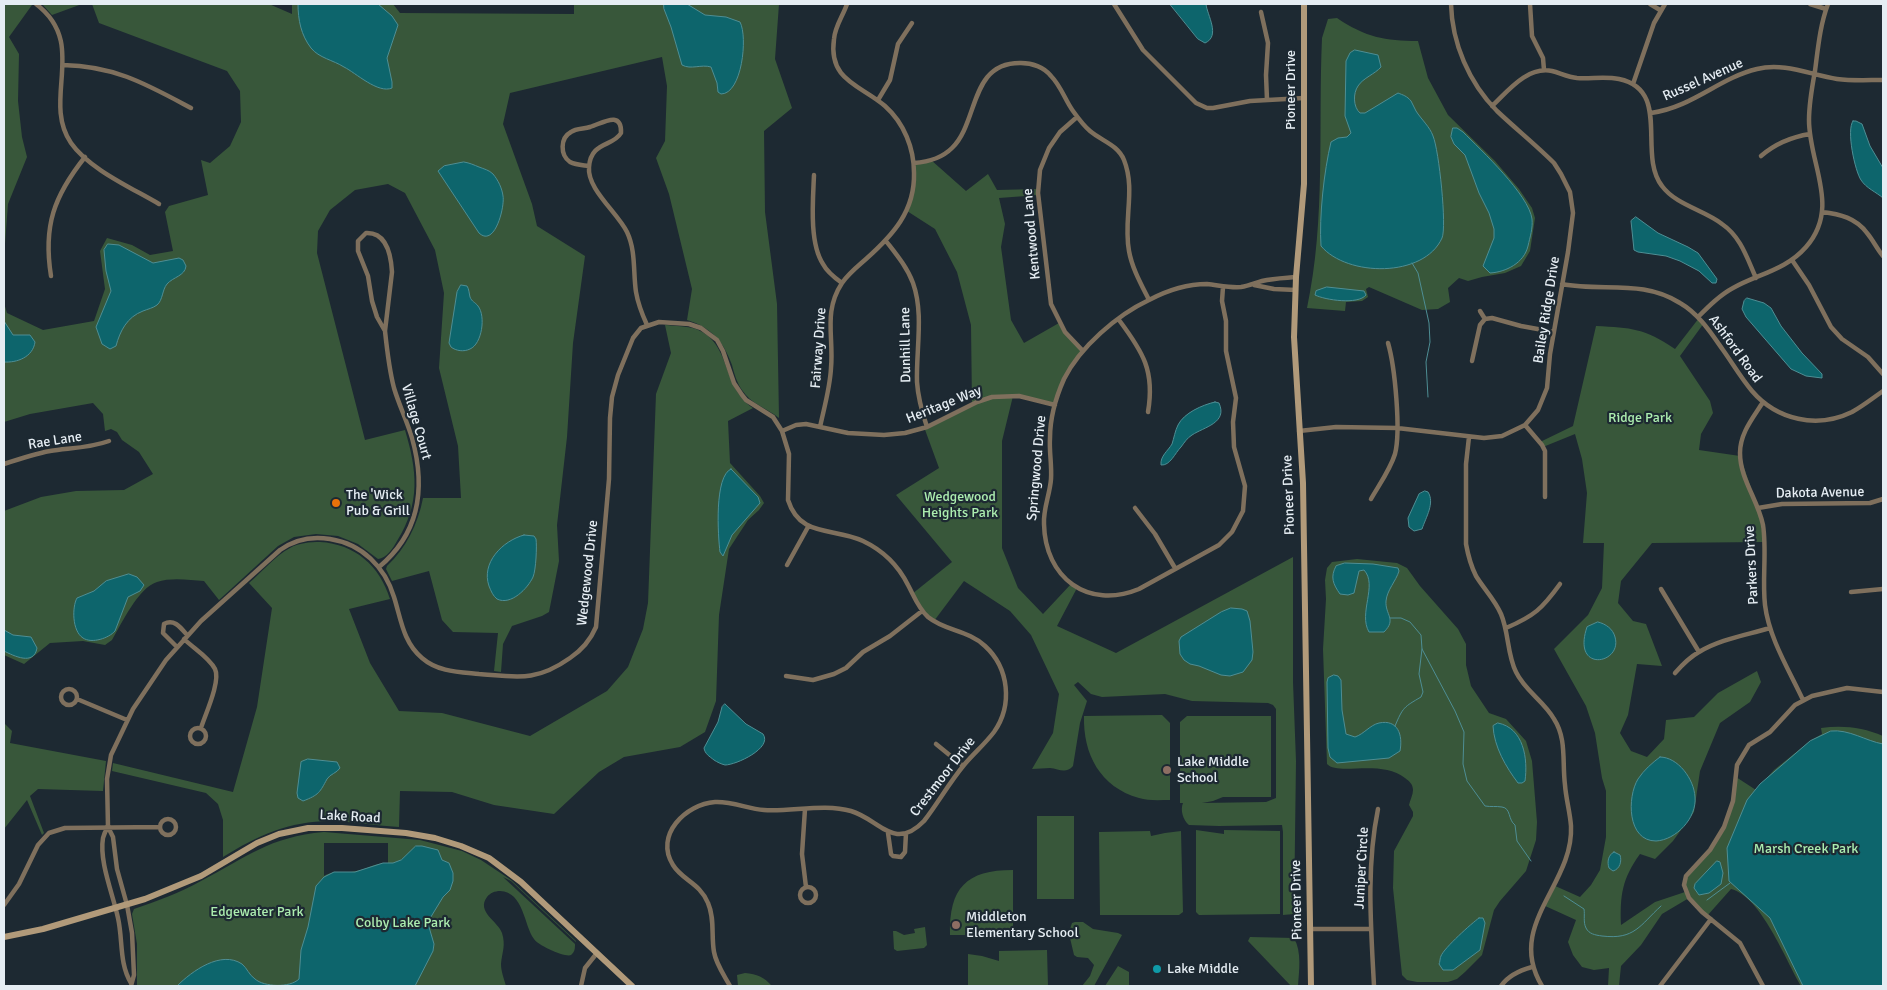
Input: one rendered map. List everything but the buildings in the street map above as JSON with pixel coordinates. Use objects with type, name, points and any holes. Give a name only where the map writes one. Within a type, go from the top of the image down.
[{"type":"street","points":[[36,4],[49,16],[56,28],[62,48],[63,64],[60,110],[62,124],[72,143],[85,158],[159,204]]},
{"type":"street","name":"Fairway Drive","points":[[820,427],[832,366],[830,314],[834,301],[842,283],[886,241],[901,222],[910,203],[914,184],[914,163],[909,141],[904,131],[892,113],[878,100],[848,81],[842,75],[835,60],[834,38],[847,4]]},
{"type":"street","points":[[1114,4],[1143,50],[1196,103],[1213,108],[1267,100],[1304,98]]},
{"type":"street","name":"Pioneer Drive","points":[[1304,4],[1304,184],[1296,277],[1294,337],[1303,483],[1310,986]]},
{"type":"street","name":"Bailey Ridge Drive","points":[[1299,430],[1336,427],[1397,428],[1469,437],[1502,436],[1525,425],[1538,410],[1545,396],[1573,224],[1574,213],[1570,192],[1554,163],[1492,106],[1476,84],[1464,61],[1453,27],[1451,4]]},
{"type":"street","points":[[1530,4],[1532,36],[1543,58],[1544,70]]},
{"type":"street","points":[[1650,4],[1660,10]]},
{"type":"street","points":[[1633,84],[1654,23],[1665,4]]},
{"type":"street","points":[[1698,317],[1725,293],[1792,260],[1812,239],[1820,222],[1822,188],[1810,134],[1810,103],[1820,30],[1827,6],[1810,4]]},
{"type":"street","points":[[1261,12],[1268,43],[1267,100]]},
{"type":"street","points":[[878,100],[890,80],[898,44],[912,23]]},
{"type":"street","points":[[914,163],[931,160],[952,148],[966,127],[984,81],[997,69],[1013,63],[1035,65],[1050,74],[1077,117],[1090,130],[1116,148],[1124,160],[1130,190],[1127,229],[1129,251],[1134,269],[1148,300]]},
{"type":"street","points":[[63,64],[92,67],[122,74],[147,84],[191,108]]},
{"type":"street","name":"Russel Avenue","points":[[1651,113],[1670,110],[1741,75],[1758,69],[1783,67],[1845,80],[1883,80]]},
{"type":"street","points":[[1492,106],[1527,75],[1544,70],[1574,78],[1618,79],[1633,84],[1646,98],[1651,113],[1651,159],[1658,181],[1663,188],[1677,199],[1715,219],[1731,232],[1744,250],[1756,278]]},
{"type":"street","name":"Kentwood Lane","points":[[1077,117],[1060,132],[1049,148],[1040,170],[1038,193],[1051,304],[1065,332],[1083,351]]},
{"type":"street","points":[[589,166],[574,164],[567,159],[563,150],[564,139],[570,132],[575,130],[591,127],[610,119],[616,120],[621,125],[620,136],[597,149],[589,166],[589,174],[593,185],[627,233],[633,252],[638,301],[647,325],[659,322],[681,323],[696,326],[707,331],[720,345],[738,390],[746,400],[773,417],[782,431],[789,462],[788,500],[794,513],[808,527],[787,565]]},
{"type":"street","points":[[1761,156],[1780,142],[1810,134]]},
{"type":"street","points":[[51,276],[48,260],[49,234],[54,209],[63,187],[85,158]]},
{"type":"street","points":[[814,175],[813,211],[817,251],[826,269],[842,283]]},
{"type":"street","points":[[1822,212],[1843,215],[1856,222],[1867,233],[1883,256]]},
{"type":"street","name":"Village Court","points":[[379,567],[396,550],[408,531],[416,512],[420,493],[414,449],[388,362],[385,331],[392,262],[381,236],[366,233],[358,241],[358,251],[368,276],[377,317],[385,331]]},
{"type":"street","name":"Dunhill Lane","points":[[886,241],[906,268],[916,295],[918,392],[927,427]]},
{"type":"street","points":[[1792,260],[1809,284],[1831,327],[1842,339],[1868,357],[1883,374]]},
{"type":"street","name":"Springwood Drive","points":[[1223,287],[1222,301],[1226,320],[1226,351],[1236,398],[1233,438],[1236,455],[1244,479],[1245,503],[1236,525],[1226,538],[1212,550],[1175,568],[1139,589],[1117,596],[1101,596],[1085,592],[1062,576],[1048,552],[1044,523],[1051,480],[1050,430],[1055,405],[1068,371],[1083,351],[1098,336],[1148,300],[1161,294],[1193,285],[1208,284],[1223,287],[1239,287],[1277,278],[1296,277]]},
{"type":"street","name":"Ashford Road","points":[[1562,284],[1581,287],[1627,287],[1650,290],[1681,303],[1698,317],[1751,390],[1764,402],[1789,417],[1806,420],[1826,420],[1852,412],[1883,391]]},
{"type":"street","name":"Springwood Drive","points":[[1252,285],[1296,290]]},
{"type":"street","points":[[1480,311],[1485,319]]},
{"type":"street","points":[[1472,361],[1480,325],[1485,319],[1492,318],[1554,332]]},
{"type":"street","points":[[1119,320],[1136,344],[1148,370],[1151,387],[1148,412]]},
{"type":"street","name":"Wedgewood Drive","points":[[131,984],[134,975],[134,954],[127,905],[117,868],[113,837],[108,827],[108,766],[127,720],[157,672],[177,646],[280,550],[292,542],[317,538],[343,542],[364,553],[379,567],[389,582],[403,631],[410,646],[423,659],[437,667],[452,672],[527,677],[552,670],[584,647],[593,634],[597,619],[609,478],[612,397],[618,375],[633,338],[637,332],[647,325]]},
{"type":"street","points":[[1371,499],[1394,456],[1397,442],[1393,359],[1388,343]]},
{"type":"street","name":"Heritage Way","points":[[782,431],[800,425],[878,436],[904,433],[927,427],[977,402],[992,397],[1019,396],[1055,405]]},
{"type":"street","name":"Parkers Drive","points":[[1764,402],[1746,428],[1740,452],[1742,468],[1758,508],[1764,534],[1765,604],[1770,628],[1803,700]]},
{"type":"street","points":[[1525,425],[1545,451],[1545,497]]},
{"type":"street","points":[[1469,437],[1466,464],[1466,544],[1468,554],[1477,577],[1496,604],[1506,628],[1510,657],[1516,673],[1526,688],[1551,714],[1559,729],[1564,750],[1565,785],[1571,827],[1569,851],[1542,907],[1535,925],[1531,944],[1532,967],[1542,986]]},
{"type":"street","name":"Rae Lane","points":[[4,464],[42,453],[90,447],[109,441]]},
{"type":"street","name":"Dakota Avenue","points":[[1758,508],[1774,504],[1870,503],[1883,499]]},
{"type":"street","points":[[1135,508],[1155,534],[1175,568]]},
{"type":"street","name":"Crestmoor Drive","points":[[808,527],[855,537],[879,550],[900,570],[922,611],[942,626],[965,633],[980,641],[999,663],[1004,678],[1006,691],[1005,705],[998,726],[963,766],[917,828],[906,833],[888,833]]},
{"type":"street","points":[[1506,628],[1527,619],[1539,611],[1560,584]]},
{"type":"street","points":[[1660,589],[1699,652]]},
{"type":"street","points":[[1851,592],[1883,589]]},
{"type":"street","points":[[786,676],[813,680],[834,674],[846,668],[863,652],[890,636],[922,611]]},
{"type":"street","points":[[177,646],[163,633],[164,624],[168,622],[174,623],[216,672],[216,682],[201,728]]},
{"type":"street","points":[[1675,673],[1699,652],[1714,645],[1770,628]]},
{"type":"street","points":[[1763,986],[1740,943],[1696,906],[1686,892],[1684,886],[1686,876],[1710,850],[1724,827],[1733,801],[1737,765],[1744,750],[1754,741],[1770,732],[1788,712],[1803,700],[1822,693],[1848,688],[1883,692]]},
{"type":"street","points":[[77,699],[127,720]]},
{"type":"street","points":[[936,744],[963,766]]},
{"type":"street","points":[[730,986],[716,959],[712,918],[708,902],[699,888],[672,864],[668,852],[668,837],[681,818],[694,808],[709,803],[722,802],[764,810],[833,808],[849,810],[863,816],[888,833],[890,854],[897,857],[901,857],[905,852],[906,833]]},
{"type":"street","points":[[805,809],[802,854],[806,887]]},
{"type":"street","name":"Juniper Circle","points":[[1374,986],[1370,876],[1372,844],[1378,809]]},
{"type":"street","name":"Wedgewood Drive","points":[[108,827],[103,837],[104,854],[120,927],[122,954],[127,976],[131,984]]},
{"type":"street","points":[[4,906],[19,884],[38,845],[48,833],[58,829],[160,827]]},
{"type":"street","name":"Lake Road","points":[[4,937],[43,929],[127,905],[192,880],[257,843],[290,831],[329,827],[406,833],[435,838],[458,845],[496,863],[517,878],[632,986]]},
{"type":"street","points":[[1660,986],[1711,919]]},
{"type":"street","points":[[1310,929],[1371,929]]},
{"type":"street","points":[[581,986],[585,968],[597,953]]},
{"type":"street","points":[[1501,986],[1521,970],[1532,967]]},
{"type":"green space","points":[[4,4],[32,5],[9,37],[19,54],[18,101],[22,137],[27,157],[8,204],[4,257]]},
{"type":"green space","points":[[42,4],[82,4],[52,15]]},
{"type":"green space","points":[[92,4],[269,4],[292,14],[292,4],[393,4],[400,13],[574,14],[574,4],[779,4],[775,59],[792,108],[764,131],[765,212],[777,304],[779,418],[746,395],[737,381],[729,357],[721,342],[710,331],[687,320],[692,289],[669,194],[656,158],[665,141],[667,86],[662,57],[510,93],[503,124],[532,204],[537,226],[585,256],[573,343],[567,437],[557,525],[559,561],[549,612],[512,626],[503,644],[501,672],[494,671],[498,633],[453,632],[442,620],[429,571],[392,581],[386,569],[410,535],[418,517],[423,498],[461,498],[458,446],[439,368],[444,293],[435,250],[405,193],[388,184],[355,190],[330,210],[318,231],[317,253],[365,440],[405,430],[409,445],[414,473],[413,500],[405,527],[389,552],[384,557],[378,559],[358,544],[338,536],[316,534],[294,537],[278,546],[219,600],[204,581],[162,580],[143,591],[131,607],[112,640],[105,645],[83,641],[50,643],[24,664],[4,655],[4,511],[41,497],[76,491],[124,490],[153,474],[139,452],[122,440],[117,432],[111,429],[105,431],[103,414],[93,403],[30,414],[4,422],[4,303],[7,313],[43,330],[94,321],[105,289],[100,251],[107,238],[132,245],[150,255],[173,251],[165,212],[169,206],[208,195],[201,160],[210,163],[230,146],[241,122],[240,91],[227,71],[99,23]]},
{"type":"green space","points":[[1337,18],[1357,30],[1376,37],[1418,41],[1428,78],[1448,115],[1495,161],[1519,189],[1532,208],[1535,218],[1530,251],[1521,266],[1505,273],[1468,281],[1459,278],[1448,288],[1450,302],[1438,309],[1422,310],[1369,287],[1366,289],[1368,297],[1362,301],[1346,302],[1345,311],[1307,308],[1313,275],[1319,207],[1322,38],[1328,19]]},
{"type":"green space","name":"Wedgewood Heights Park","points":[[931,160],[966,191],[988,174],[997,190],[1038,189],[1039,195],[999,198],[1005,224],[1001,247],[1011,320],[1024,343],[1059,323],[1083,351],[1069,371],[1055,405],[1013,396],[1002,441],[1002,548],[1018,588],[1043,614],[1071,584],[1077,588],[1057,626],[1116,653],[1293,557],[1293,682],[1296,761],[1294,914],[1283,915],[1282,825],[1189,825],[1183,815],[1183,803],[1180,803],[1180,722],[1187,716],[1271,716],[1271,797],[1223,797],[1202,803],[1266,802],[1276,798],[1276,709],[1273,705],[1268,703],[1192,701],[1165,694],[1102,697],[1091,694],[1078,682],[1074,685],[1087,701],[1080,723],[1073,766],[1068,770],[1032,769],[1053,733],[1059,694],[1031,635],[1010,611],[964,581],[934,621],[912,594],[952,562],[896,495],[939,468],[924,427],[972,405],[971,325],[957,272],[935,229],[907,211],[910,203],[914,163]]},
{"type":"green space","name":"Ridge Park","points":[[1699,318],[1704,323],[1680,356],[1710,401],[1713,413],[1701,434],[1699,450],[1740,456],[1758,508],[1764,542],[1652,543],[1621,581],[1618,603],[1633,621],[1646,624],[1662,666],[1637,664],[1628,715],[1620,733],[1631,751],[1647,757],[1664,739],[1666,720],[1694,717],[1718,693],[1757,671],[1761,682],[1750,702],[1720,723],[1700,771],[1694,812],[1673,841],[1655,859],[1640,854],[1629,871],[1623,888],[1621,925],[1655,902],[1685,892],[1685,880],[1703,859],[1729,816],[1736,777],[1756,790],[1774,770],[1810,741],[1822,734],[1821,728],[1845,727],[1860,729],[1883,736],[1883,986],[1801,986],[1762,916],[1742,894],[1731,889],[1707,916],[1689,898],[1662,914],[1641,945],[1621,966],[1619,986],[1608,986],[1609,968],[1594,970],[1582,967],[1573,955],[1568,942],[1576,920],[1543,905],[1553,885],[1580,897],[1591,885],[1600,870],[1606,837],[1606,791],[1602,778],[1595,733],[1586,706],[1554,649],[1588,615],[1602,588],[1604,543],[1583,543],[1587,493],[1582,459],[1575,434],[1543,447],[1540,442],[1573,426],[1596,326],[1637,330],[1655,337],[1675,349]]},
{"type":"green space","points":[[665,325],[696,329],[716,344],[736,389],[753,408],[728,421],[730,463],[764,503],[748,520],[729,549],[719,615],[716,701],[705,732],[680,747],[624,757],[599,772],[554,814],[494,805],[452,792],[400,791],[399,827],[334,821],[304,823],[276,830],[249,842],[223,857],[223,820],[218,804],[206,793],[112,771],[113,763],[233,792],[257,707],[272,608],[249,583],[284,551],[304,543],[320,542],[344,547],[364,559],[380,576],[390,599],[349,609],[370,663],[399,711],[442,713],[530,736],[607,691],[628,667],[643,629],[648,603],[656,394],[671,353]]},
{"type":"green space","points":[[1357,559],[1397,563],[1407,568],[1420,586],[1458,629],[1466,644],[1466,665],[1471,686],[1489,713],[1506,719],[1526,741],[1532,761],[1537,822],[1536,840],[1526,871],[1494,910],[1482,955],[1457,979],[1448,982],[1417,982],[1407,980],[1402,975],[1393,888],[1394,851],[1413,816],[1409,805],[1413,792],[1412,784],[1395,772],[1384,769],[1340,769],[1327,764],[1323,649],[1326,599],[1325,580],[1327,568],[1332,562]]},
{"type":"green space","points":[[1162,715],[1170,723],[1170,800],[1143,799],[1125,793],[1114,786],[1096,767],[1087,743],[1084,730],[1084,716]]},
{"type":"green space","points":[[4,723],[12,731],[10,743],[106,761],[103,791],[38,789],[30,796],[44,833],[42,835],[27,800],[4,829]]},
{"type":"green space","points":[[1037,816],[1074,816],[1074,899],[1037,899]]},
{"type":"green space","points":[[1196,830],[1224,834],[1224,830],[1280,831],[1280,914],[1199,915],[1196,912]]},
{"type":"green space","points":[[1150,831],[1151,836],[1181,831],[1183,912],[1179,915],[1100,915],[1099,832]]},
{"type":"green space","name":"Edgewater Park","points":[[324,832],[420,840],[462,851],[481,860],[511,880],[576,942],[511,881],[503,877],[575,944],[574,951],[571,955],[564,955],[536,942],[519,903],[508,893],[498,891],[488,896],[484,902],[484,907],[502,933],[504,945],[501,967],[506,986],[137,986],[137,944],[132,914],[134,909],[185,889],[259,849],[288,838]],"holes":[[[324,843],[388,843],[388,863],[352,872],[332,873],[324,876]]]},
{"type":"green space","points":[[1013,870],[1013,931],[1009,935],[950,935],[950,919],[953,905],[957,894],[964,885],[972,878],[983,874]]},
{"type":"green space","points":[[1083,922],[1093,929],[1122,935],[1094,986],[1082,986],[1090,976],[1094,965],[1088,958],[1074,955],[1070,929],[1072,923]]},
{"type":"green space","points":[[925,927],[927,945],[924,948],[897,951],[894,949],[893,931],[904,935],[915,933],[914,929]]},
{"type":"green space","points":[[1250,937],[1294,938],[1299,955],[1298,986],[1291,986],[1248,941]]},
{"type":"green space","points":[[1047,950],[1048,986],[968,986],[968,954],[999,961],[999,951]]},
{"type":"green space","points":[[1118,966],[1129,972],[1129,986],[1105,986]]},
{"type":"green space","points":[[745,973],[760,977],[772,986],[738,986],[737,975]]},
{"type":"water","points":[[298,4],[378,4],[392,16],[398,25],[387,58],[392,88],[386,89],[374,86],[314,51],[302,33]]},
{"type":"water","points":[[664,4],[687,4],[705,15],[726,17],[740,22],[743,40],[741,64],[734,85],[728,92],[721,94],[718,92],[711,67],[689,67],[682,65]]},
{"type":"water","points":[[1170,4],[1206,4],[1213,30],[1210,40],[1205,43],[1198,39]]},
{"type":"water","points":[[1355,50],[1378,55],[1381,67],[1360,83],[1356,89],[1356,107],[1360,113],[1365,113],[1398,93],[1403,95],[1411,101],[1430,129],[1435,144],[1443,205],[1442,238],[1433,251],[1419,260],[1403,266],[1384,269],[1366,268],[1333,256],[1321,246],[1323,194],[1331,142],[1338,138],[1347,137],[1351,133],[1345,116],[1346,61],[1350,53]]},
{"type":"water","points":[[1853,121],[1862,124],[1870,146],[1883,168],[1883,198],[1866,185],[1859,175],[1854,160],[1850,133]]},
{"type":"water","points":[[1453,128],[1463,132],[1492,161],[1514,186],[1529,209],[1532,226],[1526,252],[1514,266],[1502,271],[1490,273],[1483,266],[1494,238],[1494,229],[1465,155],[1454,144],[1451,137]]},
{"type":"water","points":[[464,162],[493,174],[501,187],[503,201],[501,216],[490,235],[485,236],[479,233],[438,171],[444,166]]},
{"type":"water","points":[[1636,217],[1658,233],[1698,253],[1717,279],[1716,283],[1712,283],[1699,271],[1680,261],[1666,256],[1634,250],[1631,221]]},
{"type":"water","points":[[108,244],[119,245],[153,263],[179,258],[183,260],[186,266],[181,274],[167,284],[157,305],[137,314],[128,321],[122,330],[116,346],[110,349],[102,344],[96,327],[111,291],[106,271],[104,250]]},
{"type":"water","points":[[461,285],[468,287],[471,299],[478,306],[482,316],[482,329],[477,342],[470,349],[463,351],[451,347],[449,343],[457,292]]},
{"type":"water","points":[[1327,287],[1364,291],[1366,295],[1349,301],[1326,299],[1315,295],[1316,291]]},
{"type":"water","points":[[1747,298],[1764,303],[1771,308],[1781,326],[1802,353],[1822,374],[1822,378],[1806,376],[1791,369],[1746,317],[1742,309]]},
{"type":"water","points":[[4,321],[13,335],[30,335],[35,342],[31,352],[24,358],[4,362]]},
{"type":"water","points":[[1215,402],[1219,403],[1221,410],[1218,420],[1190,436],[1170,461],[1161,465],[1162,459],[1172,444],[1177,427],[1184,417],[1194,410]]},
{"type":"water","points":[[731,469],[758,497],[760,503],[732,535],[723,556],[720,552],[718,533],[718,507],[722,483],[726,474]]},
{"type":"water","points":[[1425,491],[1430,496],[1429,510],[1422,529],[1414,531],[1409,527],[1408,518],[1419,494]]},
{"type":"water","points":[[524,535],[534,536],[536,539],[533,577],[518,595],[502,601],[493,595],[489,586],[488,569],[495,554],[501,548],[508,542]]},
{"type":"water","points":[[1345,563],[1373,564],[1398,568],[1398,575],[1386,601],[1390,624],[1384,632],[1369,632],[1366,624],[1369,583],[1368,576],[1364,570],[1359,571],[1354,593],[1348,595],[1340,594],[1336,587],[1333,580],[1334,570],[1336,566]]},
{"type":"water","points":[[129,574],[137,577],[144,585],[140,591],[128,597],[115,631],[109,636],[91,640],[87,640],[79,635],[74,619],[74,607],[77,598],[94,591],[106,581]]},
{"type":"water","points":[[1231,608],[1247,611],[1250,621],[1252,660],[1243,672],[1230,676],[1221,675],[1184,660],[1180,654],[1179,641],[1181,637],[1221,612]]},
{"type":"water","points":[[1598,622],[1611,629],[1615,637],[1615,646],[1612,653],[1598,660],[1591,658],[1586,652],[1584,642],[1587,627]]},
{"type":"water","points":[[4,630],[13,635],[31,637],[37,648],[35,654],[32,657],[23,658],[4,651]]},
{"type":"water","points":[[1334,675],[1338,676],[1341,680],[1342,710],[1346,734],[1355,737],[1376,724],[1391,723],[1400,734],[1400,751],[1389,758],[1337,763],[1330,757],[1328,748],[1327,682],[1328,678]]},
{"type":"water","points":[[725,704],[746,724],[763,734],[765,739],[763,745],[752,755],[725,765],[709,756],[704,748]]},
{"type":"water","points":[[1498,723],[1514,731],[1519,738],[1526,763],[1525,781],[1522,783],[1518,783],[1498,749],[1493,726]]},
{"type":"water","name":"Marsh Creek Park","points":[[1831,731],[1851,733],[1883,744],[1883,986],[1803,986],[1770,918],[1729,881],[1727,848],[1747,800],[1760,784],[1810,741]]},
{"type":"water","points":[[1660,757],[1673,761],[1684,770],[1692,783],[1695,805],[1689,820],[1678,832],[1664,840],[1656,841],[1646,839],[1639,834],[1632,817],[1631,807],[1634,787],[1638,779]]},
{"type":"water","points":[[308,759],[337,762],[340,768],[328,777],[318,793],[303,801],[298,798],[297,793],[301,762]]},
{"type":"water","name":"Colby Lake Park","points":[[416,846],[438,850],[442,860],[449,863],[453,873],[453,881],[450,890],[443,897],[429,920],[434,944],[433,951],[415,986],[177,986],[207,964],[225,959],[234,960],[242,964],[253,977],[264,984],[283,985],[295,982],[299,979],[301,950],[308,927],[316,886],[324,877],[334,872],[355,872],[383,863],[393,863],[401,860]]},
{"type":"water","points":[[1614,852],[1620,855],[1621,860],[1619,867],[1613,871],[1609,868],[1608,861],[1610,855]]},
{"type":"water","points":[[1717,861],[1720,862],[1723,873],[1721,884],[1709,893],[1699,895],[1694,888],[1695,884]]},
{"type":"water","points":[[1479,918],[1483,918],[1485,923],[1480,950],[1453,970],[1443,970],[1439,964],[1443,952]]},
{"type":"waterway","points":[[1412,263],[1418,273],[1429,323],[1430,342],[1426,362],[1428,397]]},
{"type":"waterway","points":[[1390,618],[1401,618],[1410,622],[1421,635],[1422,649],[1464,732],[1463,764],[1467,781],[1485,806],[1502,807],[1507,810],[1515,825],[1517,841],[1531,861]]},
{"type":"waterway","points":[[1395,726],[1405,708],[1421,697],[1423,692],[1419,674],[1422,649]]},
{"type":"waterway","points":[[1707,900],[1730,883]]},
{"type":"waterway","points":[[1564,896],[1584,909],[1586,928],[1589,932],[1602,936],[1622,936],[1636,930],[1661,906]]},
{"type":"place","name":"The 'Wick Pub & Grill","points":[[336,503]]},
{"type":"place","name":"Lake Middle School","points":[[1167,770]]},
{"type":"place","name":"Middleton Elementary School","points":[[956,925]]},
{"type":"place","name":"Lake Middle","points":[[1157,969]]}]
